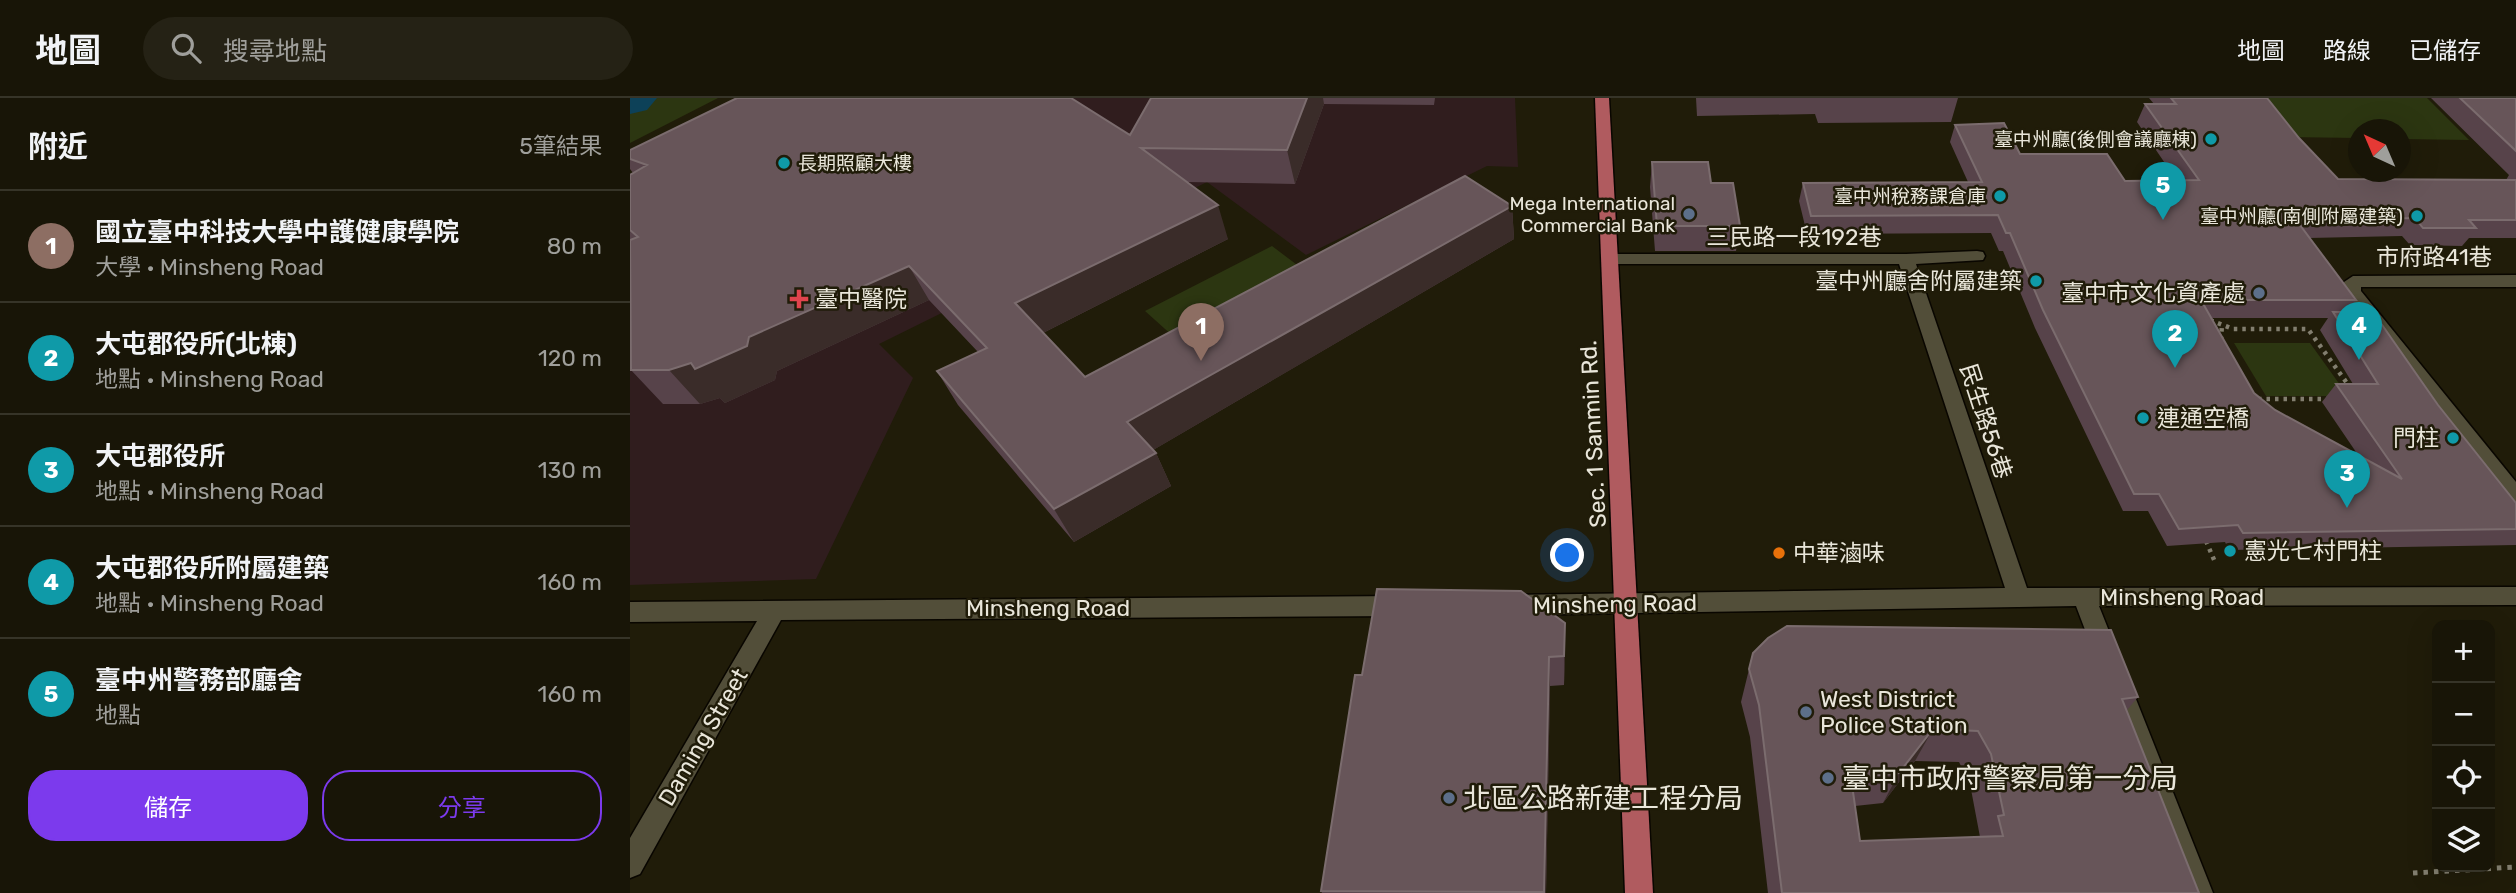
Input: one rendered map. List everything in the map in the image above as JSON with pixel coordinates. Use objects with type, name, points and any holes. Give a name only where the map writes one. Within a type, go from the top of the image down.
[{"type":"main road","name":"Sec. 1 Sanmin Rd.","points":[[1602,98],[1639,893]]},
{"type":"street","name":"三民路一段192巷","points":[[1611,260],[1906,259],[1978,256]]},
{"type":"street","name":"民生路56巷","points":[[1906,259],[2019,597]]},
{"type":"street","name":"市府路41巷","points":[[2516,281],[2353,282],[2352,292],[2516,496]]},
{"type":"street","name":"Minsheng Road","points":[[1487,606],[2019,597],[2516,596]]},
{"type":"street","points":[[2084,598],[2199,893]]},
{"type":"street","name":"Minsheng Road","points":[[630,612],[1417,606]]},
{"type":"street","name":"Daming Street","points":[[630,864],[775,610]]},
{"type":"path","points":[[2206,319],[2233,329],[2308,329],[2357,397]]},
{"type":"path","points":[[2221,344],[2222,324]]},
{"type":"path","points":[[2247,399],[2337,399]]},
{"type":"path","points":[[2204,537],[2215,562]]},
{"type":"path","points":[[2413,873],[2516,867]]},
{"type":"shaded area","name":"臺中醫院","points":[[796,98],[1515,98],[1518,167],[1487,166],[1306,255],[1207,182],[879,344],[913,378],[816,579],[630,585],[630,181]]},
{"type":"green space","points":[[630,98],[718,98],[630,143]]},
{"type":"green space","points":[[2248,98],[2427,98],[2469,140],[2411,139],[2411,119],[2348,119],[2348,138],[2279,137]]},
{"type":"green space","points":[[1272,246],[1313,277],[1184,346],[1145,311]]},
{"type":"green space","points":[[2234,343],[2310,343],[2348,396],[2266,396]]},
{"type":"building","points":[[737,98],[1071,98],[1130,135],[1151,98],[1307,98],[1287,150],[1141,148],[1218,205],[1015,303],[1085,377],[1465,176],[1512,206],[1127,422],[1156,453],[1054,509],[937,371],[987,348],[909,266],[749,337],[747,346],[695,369],[691,363],[669,370],[631,370],[630,240],[638,237],[630,230],[630,175],[647,165],[630,159],[630,150]]},
{"type":"building","points":[[2171,98],[2267,98],[2299,138],[2338,179],[2348,179],[2348,182],[2516,180],[2516,220],[2469,220],[2476,228],[2423,228],[2415,218],[2297,221],[2356,300],[2201,300],[2254,393],[2275,410],[2402,479],[2336,384],[2378,384],[2333,312],[2373,312],[2438,405],[2516,503],[2516,529],[2243,533],[2238,525],[2179,529],[2159,494],[2134,494],[2043,310],[2010,233],[2006,233],[1998,215],[1811,216],[1803,183],[1982,182],[1955,125],[2004,123],[2020,154],[2107,154],[2125,181],[2199,180],[2145,104],[2176,104]]},
{"type":"building","points":[[2460,98],[2516,98],[2516,151]]},
{"type":"building","points":[[1652,162],[1708,162],[1711,183],[1733,183],[1740,226],[1657,226]]},
{"type":"building","name":"北區公路新建工程分局","points":[[1377,589],[1521,591],[1565,623],[1564,656],[1549,657],[1544,892],[1321,891],[1355,675],[1362,675]]},
{"type":"building","name":"臺中市政府警察局第一分局","points":[[1787,626],[2111,630],[2138,697],[2122,699],[2199,893],[1782,893],[1759,705],[1749,669],[1753,653],[1768,638]],"holes":[[[1933,729],[1978,731],[1991,754],[2004,815],[1998,816],[2003,836],[1860,841],[1851,778],[1899,773]]]},
{"type":"place","name":"臺中州廳(後側會議廳棟)","points":[[2211,139]]},
{"type":"place","name":"長期照顧大樓","points":[[784,163]]},
{"type":"place","name":"臺中州稅務課倉庫","points":[[2000,196]]},
{"type":"place","name":"Mega International Commercial Bank","points":[[1689,214]]},
{"type":"place","name":"臺中州廳(南側附屬建築)","points":[[2417,216]]},
{"type":"place","name":"臺中州警務部廳舍","points":[[2163,220]]},
{"type":"place","name":"臺中州廳舍附屬建築","points":[[2036,281]]},
{"type":"place","name":"臺中市文化資產處","points":[[2259,293]]},
{"type":"place","name":"臺中醫院","points":[[799,299]]},
{"type":"place","name":"大屯郡役所附屬建築","points":[[2359,360]]},
{"type":"place","name":"國立臺中科技大學中護健康學院","points":[[1201,361]]},
{"type":"place","name":"大屯郡役所(北棟)","points":[[2175,368]]},
{"type":"place","name":"連通空橋","points":[[2143,418]]},
{"type":"place","name":"門柱","points":[[2453,438]]},
{"type":"place","name":"大屯郡役所","points":[[2347,508]]},
{"type":"place","name":"憲光七村門柱","points":[[2230,551]]},
{"type":"place","name":"中華滷味","points":[[1779,553]]},
{"type":"place","name":"West District Police Station","points":[[1806,712]]},
{"type":"place","name":"臺中市政府警察局第一分局","points":[[1828,778]]},
{"type":"place","name":"北區公路新建工程分局","points":[[1449,798]]}]
